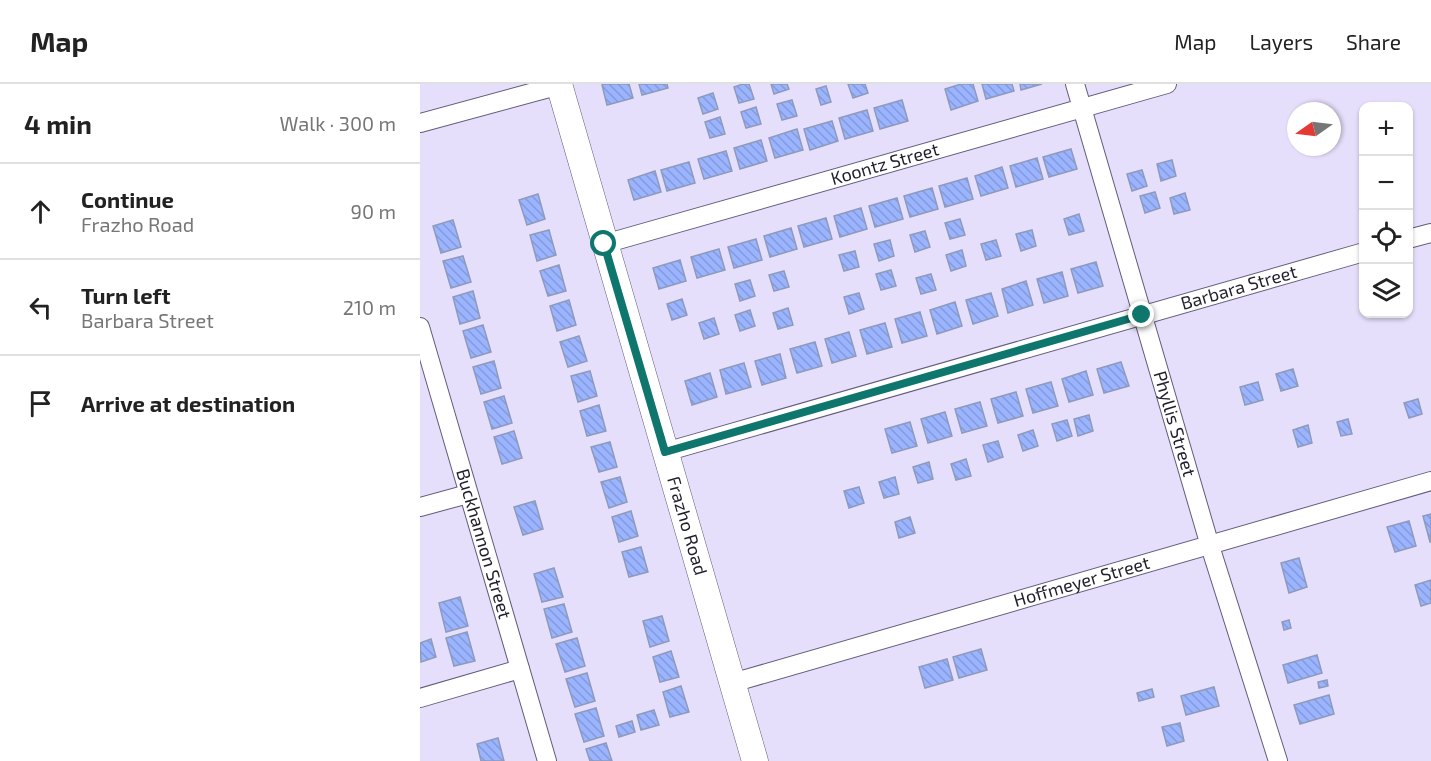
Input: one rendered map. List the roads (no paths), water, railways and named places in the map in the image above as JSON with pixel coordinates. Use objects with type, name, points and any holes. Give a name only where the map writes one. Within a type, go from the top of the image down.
[{"type":"street","name":"Phyllis Street","points":[[1075,84],[1210,546],[1278,761]]},
{"type":"street","name":"Koontz Street","points":[[604,244],[1167,84]]},
{"type":"street","points":[[420,123],[559,85]]},
{"type":"street","name":"Frazho Road","points":[[559,85],[755,761]]},
{"type":"street","points":[[1413,237],[1431,232]]},
{"type":"street","name":"Barbara Street","points":[[665,452],[1359,253]]},
{"type":"street","name":"Buckhannon Street","points":[[420,327],[547,761]]},
{"type":"street","name":"Hoffmeyer Street","points":[[732,683],[1431,481]]},
{"type":"street","points":[[420,507],[468,494]]},
{"type":"street","points":[[420,698],[520,669]]}]
